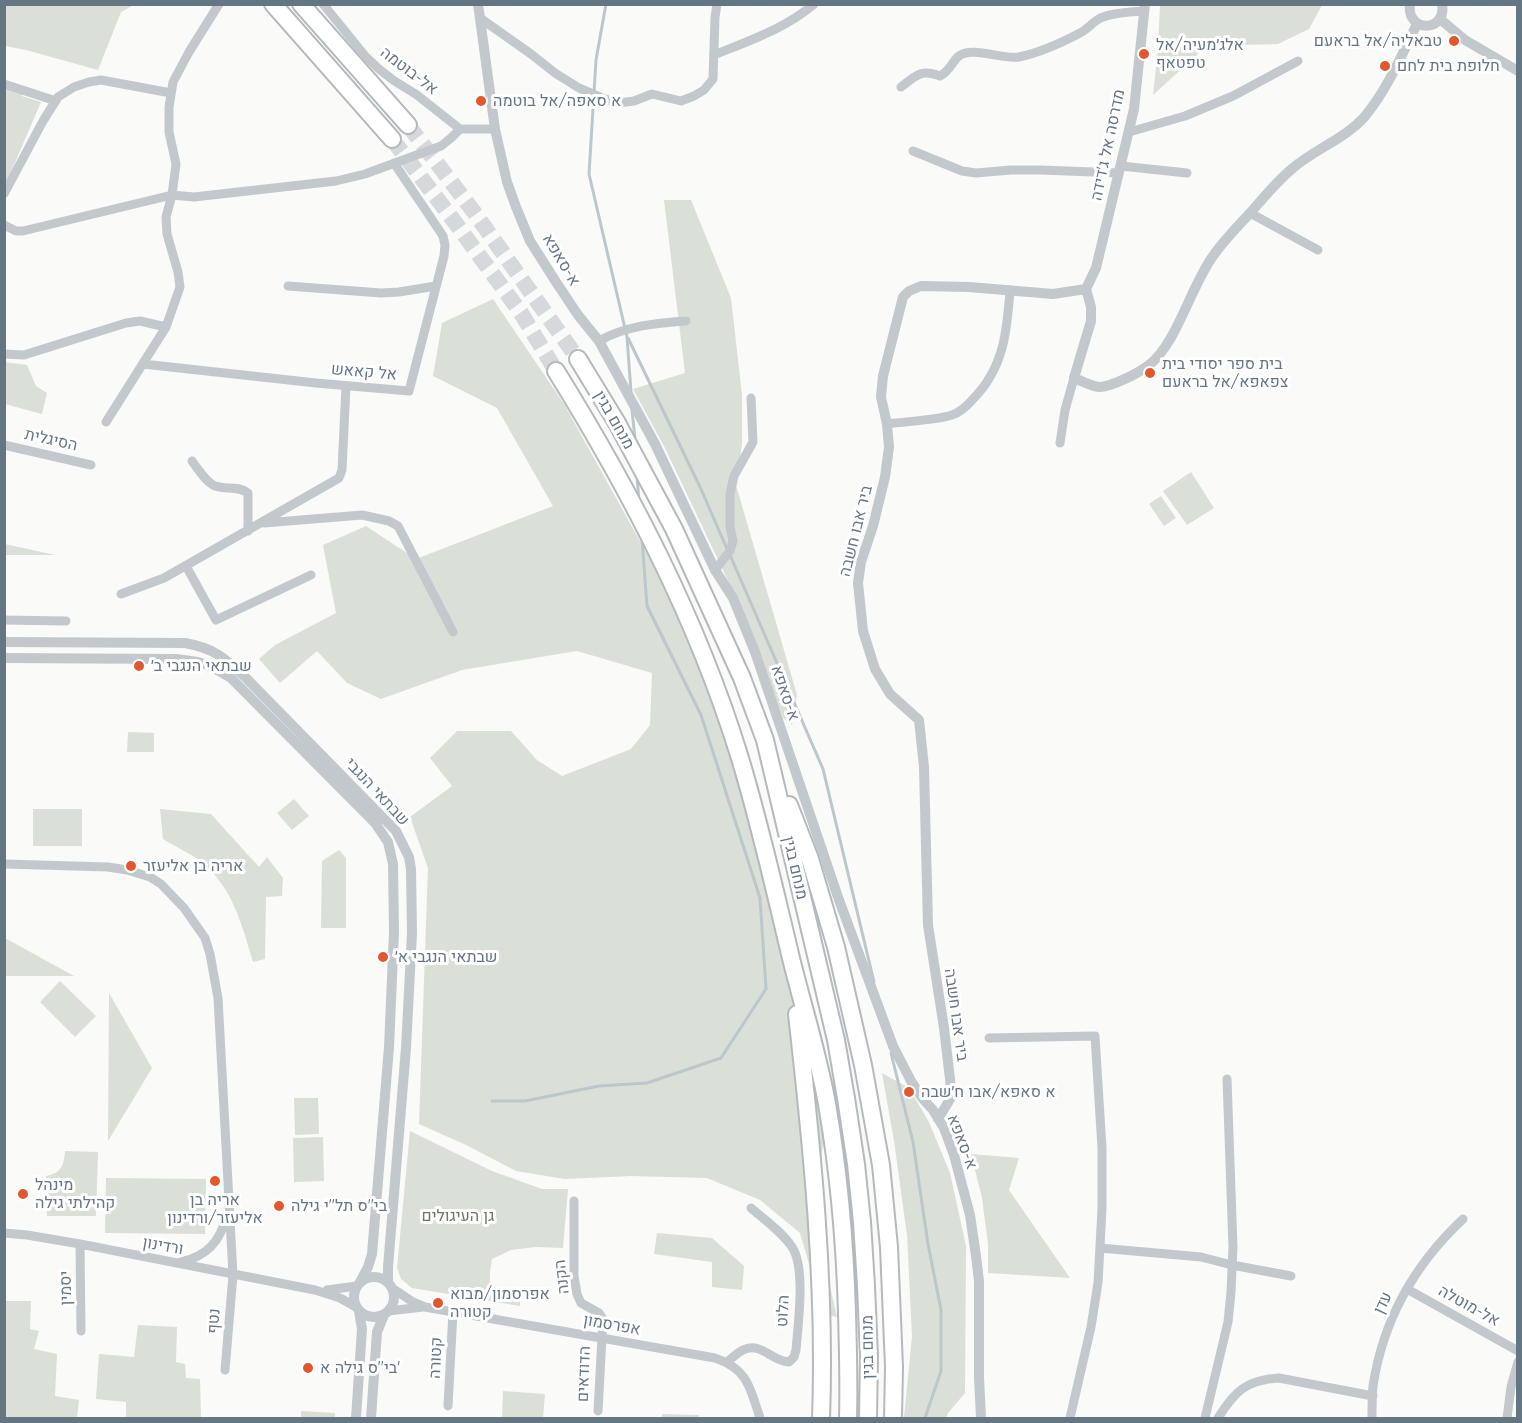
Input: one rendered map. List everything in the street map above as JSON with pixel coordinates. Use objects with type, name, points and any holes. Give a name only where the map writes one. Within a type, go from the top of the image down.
[{"type":"highway","points":[[273,4],[392,139]]},
{"type":"highway","points":[[301,4],[408,126]]},
{"type":"highway","name":"מנחם בגין","points":[[578,359],[617,423],[674,529],[742,678],[765,740],[836,1040],[846,1098],[861,1211],[869,1356],[868,1419]]},
{"type":"highway","name":"מנחם בגין","points":[[556,371],[594,432],[632,501],[664,567],[714,683],[755,809],[827,1104],[840,1200],[845,1265],[848,1419]]},
{"type":"highway","points":[[765,740],[810,859],[836,947],[863,1065],[881,1165],[889,1247],[894,1367],[893,1419]]},
{"type":"highway","points":[[790,956],[806,1104],[818,1250],[821,1419]]},
{"type":"street","points":[[106,422],[166,327],[180,287],[167,234],[166,217],[172,195],[176,164],[169,132],[169,107],[173,82],[219,4]]},
{"type":"street","name":"אל-בוטמה","points":[[323,4],[366,57],[379,69],[417,94],[460,129]]},
{"type":"street","name":"א-סאפא","points":[[478,4],[495,129],[507,182],[530,241],[578,315],[599,341],[656,444],[715,570],[733,598],[755,652],[839,900],[893,1046],[911,1081],[944,1128],[961,1179],[970,1215],[976,1256],[981,1419]]},
{"type":"street","points":[[480,18],[555,74],[602,98],[618,103],[634,101],[652,94],[681,101],[704,90],[713,79],[717,4]]},
{"type":"street","points":[[714,55],[775,30],[814,4]]},
{"type":"street","points":[[1410,4],[1411,16],[1417,24],[1422,26],[1432,25],[1440,19],[1443,14],[1442,4]]},
{"type":"street","points":[[901,87],[920,74],[929,72],[940,76],[947,72],[959,56],[967,53],[1017,57],[1042,50],[1082,32],[1101,17],[1145,8]]},
{"type":"street","name":"מדרסה אל ג'דידה","points":[[1086,289],[1096,268],[1129,132],[1145,8]]},
{"type":"street","points":[[1440,19],[1465,39],[1518,71]]},
{"type":"street","points":[[1074,378],[1099,387],[1128,378],[1150,365],[1167,343],[1213,255],[1291,170],[1365,116],[1387,82],[1417,24]]},
{"type":"street","points":[[1129,132],[1185,116],[1223,100],[1298,61]]},
{"type":"street","points":[[4,194],[56,101],[74,87],[101,80],[171,93]]},
{"type":"street","points":[[4,84],[56,101]]},
{"type":"street","points":[[4,225],[16,231],[23,231],[172,195],[194,197],[336,181],[364,174],[441,146],[460,129],[495,129]]},
{"type":"street","points":[[913,151],[962,171],[976,173],[1011,170],[1120,170],[1187,173]]},
{"type":"street","name":"אל קאאש","points":[[143,364],[409,391],[445,245],[443,236],[394,163]]},
{"type":"street","points":[[1250,213],[1318,250]]},
{"type":"street","points":[[288,286],[381,293],[436,286]]},
{"type":"street","name":"ביר אבו חשבה","points":[[938,1119],[952,1096],[928,925],[924,767],[919,720],[890,694],[875,669],[863,632],[858,583],[861,562],[885,477],[889,447],[888,424],[881,397],[883,376],[903,297],[909,291],[921,286],[969,287],[1053,294],[1086,289]]},
{"type":"street","points":[[1060,443],[1065,410],[1091,321],[1091,307],[1086,289]]},
{"type":"street","points":[[888,424],[954,414],[981,391],[991,377],[1002,353],[1010,290]]},
{"type":"street","points":[[4,354],[24,355],[126,323],[140,321],[166,327]]},
{"type":"street","points":[[599,341],[628,328],[686,321]]},
{"type":"street","points":[[122,594],[164,578],[339,478],[342,470],[346,386]]},
{"type":"street","points":[[715,570],[730,551],[733,541],[730,527],[730,494],[734,476],[753,442],[751,398]]},
{"type":"street","name":"הסיגלית","points":[[4,445],[91,465]]},
{"type":"street","points":[[192,461],[213,485],[242,488],[248,493],[248,531]]},
{"type":"street","points":[[260,524],[362,515],[389,521],[398,526],[453,632]]},
{"type":"street","points":[[186,566],[216,620],[311,575]]},
{"type":"street","points":[[4,620],[66,621]]},
{"type":"street","name":"שבתאי הנגבי","points":[[4,642],[201,645],[229,662],[246,678],[396,831],[409,857],[411,869],[412,933],[406,1048],[388,1267],[390,1286]]},
{"type":"street","name":"שבתאי הנגבי","points":[[4,658],[176,659],[210,666],[231,678],[313,759],[375,823],[388,842],[393,864],[394,885],[389,1047],[372,1254],[368,1267],[358,1284]]},
{"type":"street","points":[[4,864],[97,866],[140,873],[161,884],[184,908],[205,938],[218,998],[233,1275]]},
{"type":"street","points":[[989,1038],[1095,1036],[1102,1148],[1098,1282],[1091,1327],[1070,1419]]},
{"type":"street","points":[[1205,1419],[1228,1322],[1232,1265],[1227,1079]]},
{"type":"street","name":"הקנה","points":[[574,1201],[574,1285],[581,1303],[599,1313],[603,1319],[601,1338]]},
{"type":"street","points":[[177,1263],[201,1255],[213,1245],[224,1226],[229,1207]]},
{"type":"street","name":"הלוט","points":[[727,1362],[742,1350],[752,1347],[760,1348],[782,1362],[789,1362],[796,1350],[800,1289],[798,1258],[783,1236],[751,1208]]},
{"type":"street","name":"עדן","points":[[1372,1419],[1373,1388],[1385,1335],[1407,1289],[1433,1250],[1463,1219]]},
{"type":"street","name":"ורדינון","points":[[4,1233],[80,1244],[315,1290],[340,1298],[357,1309]]},
{"type":"street","name":"יסמין","points":[[80,1244],[81,1331]]},
{"type":"street","points":[[1100,1248],[1201,1257],[1291,1276]]},
{"type":"street","name":"נטף","points":[[225,1370],[233,1275]]},
{"type":"street","points":[[356,1419],[362,1329],[353,1297],[358,1284],[371,1277],[377,1277],[390,1286],[394,1300],[377,1332],[371,1419]]},
{"type":"street","name":"ורדינון","points":[[315,1290],[338,1289],[358,1284]]},
{"type":"street","name":"אפרסמון","points":[[390,1286],[402,1296],[425,1307],[727,1362]]},
{"type":"street","name":"אל-מוטלה","points":[[1407,1289],[1518,1351]]},
{"type":"street","name":"אפרסמון","points":[[386,1313],[425,1307]]},
{"type":"street","points":[[357,1309],[373,1317],[386,1313]]},
{"type":"street","name":"קטורה","points":[[448,1406],[453,1312]]},
{"type":"street","name":"הדודאים","points":[[598,1411],[601,1338]]},
{"type":"street","points":[[727,1362],[743,1375],[752,1392],[760,1419]]},
{"type":"street","points":[[1506,1419],[1510,1387],[1518,1362]]},
{"type":"street","points":[[1218,1419],[1229,1402],[1245,1386],[1266,1378],[1279,1378],[1372,1396]]},
{"type":"green space","points":[[1160,4],[1322,5],[1309,29],[1278,44],[1241,45],[1199,53],[1153,95]]},
{"type":"green space","points":[[4,5],[134,5],[121,12],[98,70],[5,46]]},
{"type":"green space","points":[[5,86],[23,91],[22,96],[41,102],[5,186]]},
{"type":"green space","points":[[664,200],[691,200],[731,298],[742,395],[742,444],[736,485],[797,695],[792,725],[783,718],[741,608],[665,448],[633,389],[685,373]]},
{"type":"green space","points":[[493,299],[564,404],[651,561],[709,684],[752,821],[828,1101],[817,1194],[830,1287],[837,1317],[813,1311],[813,1278],[800,1233],[760,1200],[707,1178],[631,1176],[565,1179],[516,1171],[419,1124],[428,868],[410,817],[452,786],[430,758],[457,731],[511,731],[537,760],[562,776],[631,749],[650,725],[652,673],[577,651],[462,670],[381,699],[347,683],[317,651],[280,683],[259,659],[275,645],[336,613],[323,545],[366,526],[416,559],[553,506],[497,408],[433,376],[442,323]]},
{"type":"green space","points":[[4,362],[27,365],[36,386],[47,393],[42,414],[5,404]]},
{"type":"green space","points":[[1191,472],[1214,508],[1187,525],[1163,491]]},
{"type":"green space","points":[[1161,496],[1176,518],[1164,526],[1149,504]]},
{"type":"green space","points":[[5,544],[55,555],[5,555]]},
{"type":"green space","points":[[128,732],[154,733],[154,752],[127,752]]},
{"type":"green space","points":[[294,799],[309,816],[292,830],[277,813]]},
{"type":"green space","points":[[33,809],[82,809],[82,846],[33,846]]},
{"type":"green space","points":[[160,809],[211,814],[259,867],[267,857],[283,878],[282,896],[266,897],[265,959],[253,962],[235,908],[213,873],[203,863],[163,839]]},
{"type":"green space","points":[[339,850],[346,858],[346,928],[321,928],[322,861]]},
{"type":"green space","points":[[5,938],[74,976],[5,976]]},
{"type":"green space","points":[[60,981],[96,1016],[75,1037],[40,1002]]},
{"type":"green space","points":[[109,993],[152,1068],[108,1141]]},
{"type":"green space","points":[[882,1073],[909,1088],[929,1122],[950,1173],[966,1246],[965,1393],[946,1418],[904,1418],[912,1336],[907,1235]]},
{"type":"green space","points":[[294,1098],[318,1098],[319,1134],[295,1135]]},
{"type":"green space","name":"גן העיגולים","points":[[410,1131],[492,1171],[542,1189],[568,1189],[563,1248],[536,1247],[511,1250],[492,1259],[490,1290],[520,1299],[520,1306],[412,1288],[401,1279],[397,1268]]},
{"type":"green space","points":[[323,1137],[324,1181],[294,1182],[293,1138]]},
{"type":"green space","points":[[65,1151],[98,1152],[96,1216],[47,1216],[46,1176],[61,1168]]},
{"type":"green space","points":[[971,1154],[1019,1158],[1009,1190],[1070,1278],[988,1273],[988,1244],[982,1198]]},
{"type":"green space","points":[[106,1178],[206,1179],[205,1234],[105,1233]]},
{"type":"green space","points":[[657,1233],[712,1238],[744,1266],[742,1290],[712,1287],[712,1262],[654,1254]]},
{"type":"green space","points":[[5,1301],[31,1301],[30,1329],[39,1331],[34,1349],[57,1354],[55,1396],[79,1400],[77,1418],[5,1418]]},
{"type":"green space","points":[[138,1325],[177,1327],[176,1362],[185,1364],[186,1378],[200,1379],[201,1418],[126,1418],[126,1402],[96,1399],[99,1354],[134,1357]]},
{"type":"green space","points":[[503,1391],[545,1394],[543,1418],[502,1418]]},
{"type":"green space","points":[[301,1411],[335,1413],[335,1418],[301,1418]]},
{"type":"green space","points":[[662,1414],[699,1415],[699,1418],[662,1418]]},
{"type":"waterway","points":[[606,4],[596,60],[589,174],[627,337],[631,392]]},
{"type":"waterway","points":[[628,338],[701,489],[727,549]]},
{"type":"waterway","points":[[632,410],[635,439]]},
{"type":"waterway","points":[[637,476],[639,502]]},
{"type":"waterway","points":[[492,1101],[525,1101],[599,1086],[647,1083],[721,1058],[766,989],[760,898],[701,715],[647,606],[642,539]]},
{"type":"waterway","points":[[730,555],[823,769],[874,982]]},
{"type":"waterway","points":[[891,1053],[913,1142],[928,1244],[941,1310],[941,1371],[925,1418]]},
{"type":"tunnel","points":[[408,125],[474,212],[578,359]]},
{"type":"tunnel","points":[[392,139],[521,313],[556,371]]},
{"type":"place","name":"טבאליה/אל בראעם","points":[[1454,41]]},
{"type":"place","name":"אלג׳מעיה/אל טפטאף","points":[[1144,54]]},
{"type":"place","name":"חלופת בית לחם","points":[[1385,66]]},
{"type":"place","name":"א סאפה/אל בוטמה","points":[[481,101]]},
{"type":"place","name":"בית ספר יסודי בית צפאפא/אל בראעם","points":[[1150,373]]},
{"type":"place","name":"שבתאי הנגבי ב׳","points":[[139,666]]},
{"type":"place","name":"אריה בן אליעזר","points":[[131,866]]},
{"type":"place","name":"שבתאי הנגבי א׳","points":[[383,957]]},
{"type":"place","name":"א סאפא/אבו ח׳שבה","points":[[909,1092]]},
{"type":"place","name":"אריה בן אליעזר/ורדינון","points":[[215,1181]]},
{"type":"place","name":"מינהל קהילתי גילה","points":[[23,1194]]},
{"type":"place","name":"בי\"ס תל\"י גילה","points":[[279,1206]]},
{"type":"place","name":"אפרסמון/מבוא קטורה","points":[[438,1303]]},
{"type":"place","name":"בי\"ס גילה א'","points":[[308,1368]]}]
